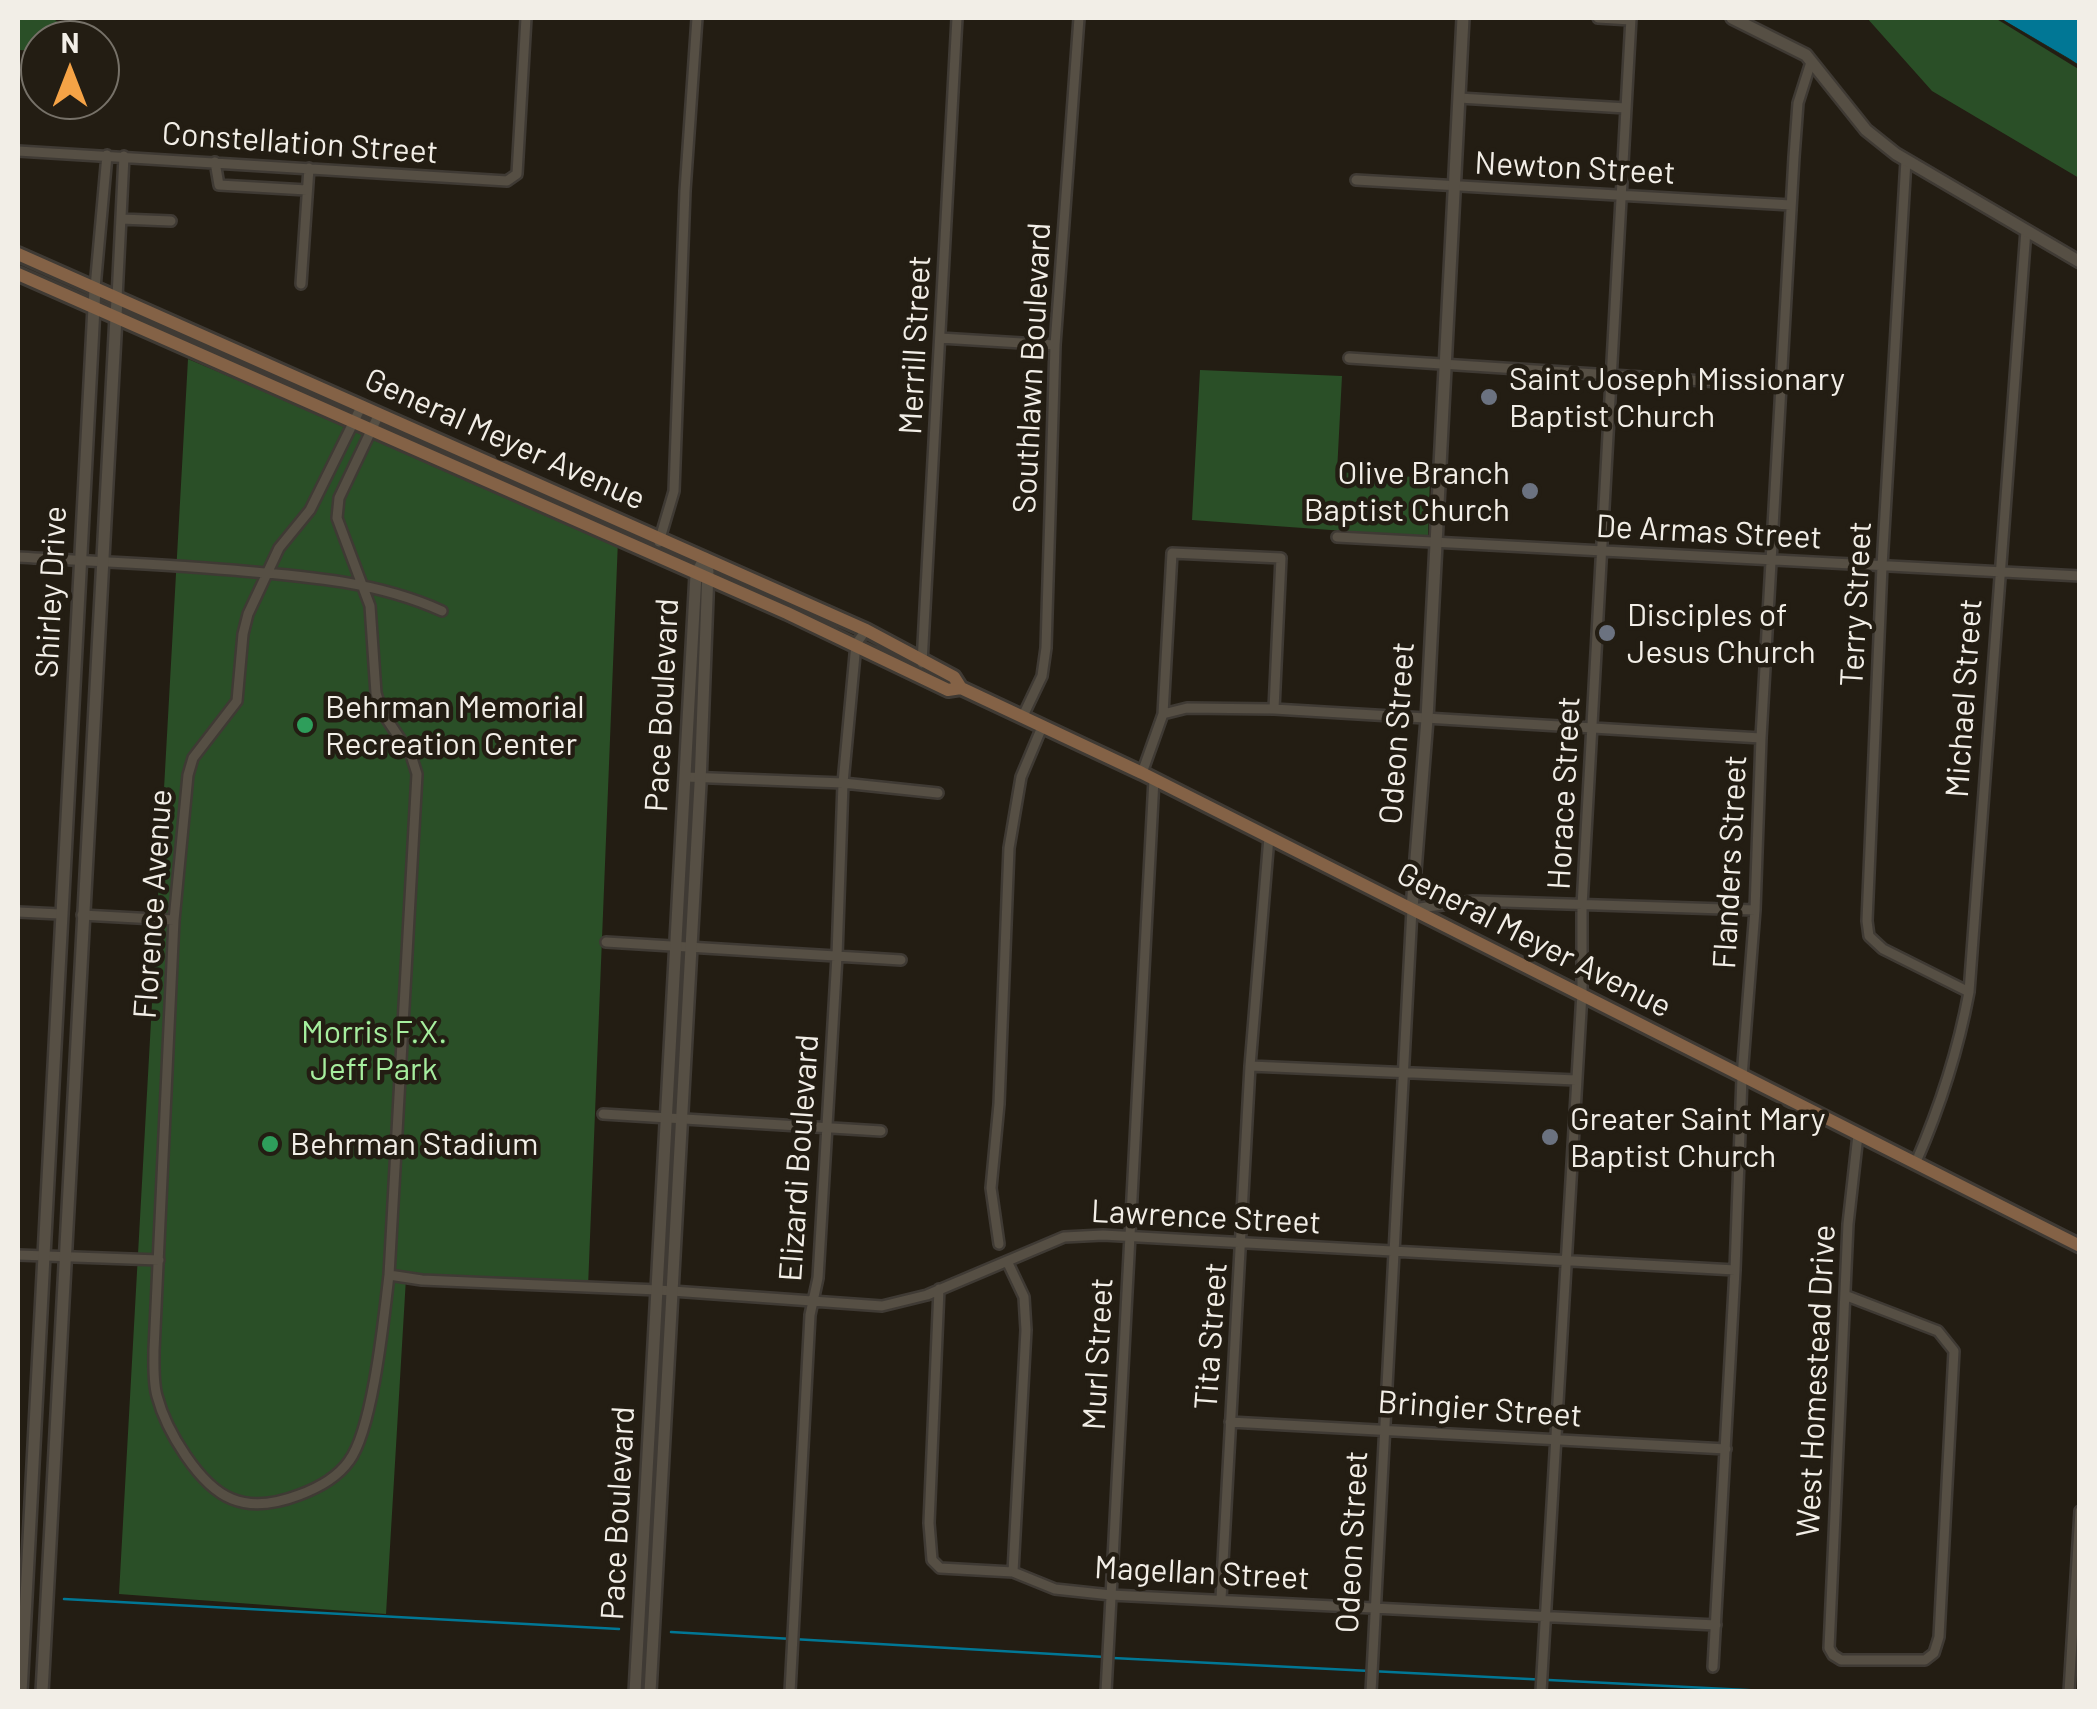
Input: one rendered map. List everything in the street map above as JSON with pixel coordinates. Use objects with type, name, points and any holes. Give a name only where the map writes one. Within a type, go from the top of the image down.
[{"type":"main road","name":"General Meyer Avenue","points":[[18,254],[866,630],[954,677],[961,688],[1148,776],[2080,1246]]},
{"type":"main road","name":"General Meyer Avenue","points":[[18,274],[856,644],[948,690],[961,688]]},
{"type":"street","name":"Constellation Street","points":[[18,151],[507,180],[517,174],[526,18]]},
{"type":"street","points":[[651,554],[661,538],[674,491],[696,18]]},
{"type":"street","name":"Merrill Street","points":[[916,674],[924,660],[957,18]]},
{"type":"street","name":"Southlawn Boulevard","points":[[1022,718],[1044,666],[1056,345],[1078,18]]},
{"type":"street","name":"Odeon Street","points":[[1372,1687],[1463,18]]},
{"type":"street","points":[[1598,18],[1631,18]]},
{"type":"street","name":"Horace Street","points":[[1541,1692],[1582,993],[1582,906],[1631,18]]},
{"type":"street","points":[[1732,18],[1795,48],[1866,130],[1906,160],[2080,262]]},
{"type":"street","name":"Flanders Street","points":[[1714,1667],[1742,1076],[1756,910],[1761,738],[1791,204],[1798,103],[1811,62]]},
{"type":"street","points":[[1459,98],[1626,108]]},
{"type":"street","name":"Shirley Drive","points":[[20,1692],[95,288],[107,155]]},
{"type":"street","name":"Shirley Drive","points":[[42,1692],[124,156]]},
{"type":"street","name":"Terry Street","points":[[1906,160],[1882,566],[1869,936],[1883,950],[1968,992]]},
{"type":"street","points":[[215,162],[219,185],[307,190]]},
{"type":"street","points":[[301,284],[309,168]]},
{"type":"street","name":"Newton Street","points":[[1356,180],[1791,204]]},
{"type":"street","points":[[121,220],[171,221]]},
{"type":"street","name":"Michael Street","points":[[1916,1162],[1952,1067],[1968,992],[2026,230]]},
{"type":"street","points":[[940,338],[1056,345]]},
{"type":"street","points":[[1349,358],[1781,386]]},
{"type":"street","name":"Florence Avenue","points":[[159,1260],[174,920],[188,774],[193,758],[237,701],[248,614],[279,548],[310,510],[362,405]]},
{"type":"street","points":[[18,1255],[159,1260],[156,1394],[182,1452],[217,1490],[250,1504],[289,1499],[313,1490],[348,1463],[362,1434],[382,1335],[416,774],[411,756],[382,712],[376,693],[373,624],[337,518],[339,498],[379,414]]},
{"type":"street","name":"De Armas Street","points":[[1337,537],[2080,576]]},
{"type":"street","name":"Murl Street","points":[[1106,1692],[1130,1236],[1148,776],[1163,714],[1172,553],[1281,558],[1274,709]]},
{"type":"street","points":[[18,557],[269,573],[361,585],[406,595],[442,611]]},
{"type":"street","name":"Pace Boulevard","points":[[636,1692],[696,574],[705,558]]},
{"type":"street","name":"Pace Boulevard","points":[[650,1692],[710,580],[705,558]]},
{"type":"street","points":[[856,644],[866,630]]},
{"type":"street","name":"Elizardi Boulevard","points":[[790,1692],[810,1315],[826,1126],[844,783],[856,644]]},
{"type":"street","points":[[1163,714],[1186,708],[1274,709],[1761,738]]},
{"type":"street","points":[[999,1244],[991,1188],[999,1104],[1008,848],[1021,777],[1042,727]]},
{"type":"street","points":[[686,777],[844,783],[938,793]]},
{"type":"street","name":"Tita Street","points":[[1221,1599],[1250,1066],[1269,837]]},
{"type":"street","points":[[1412,908],[1473,902],[1756,910]]},
{"type":"street","points":[[18,912],[174,920]]},
{"type":"street","points":[[606,942],[901,960]]},
{"type":"street","points":[[1250,1066],[1576,1080]]},
{"type":"street","points":[[604,1114],[881,1130]]},
{"type":"street","name":"West Homestead Drive","points":[[1847,1296],[1938,1331],[1954,1351],[1938,1637],[1934,1653],[1925,1660],[1841,1660],[1831,1652],[1828,1630],[1848,1224],[1858,1135]]},
{"type":"street","name":"Lawrence Street","points":[[388,1274],[422,1280],[658,1290],[882,1306],[910,1302],[1064,1237],[1130,1236],[1735,1270]]},
{"type":"street","points":[[1007,1261],[1024,1297],[1026,1330],[1013,1572]]},
{"type":"street","name":"Magellan Street","points":[[940,1288],[929,1524],[932,1560],[940,1568],[1013,1572],[1055,1589],[1111,1594],[1716,1625]]},
{"type":"street","name":"Bringier Street","points":[[1230,1422],[1726,1448]]},
{"type":"street","points":[[649,1451],[663,1452]]},
{"type":"street","points":[[2069,1692],[2080,1511]]},
{"type":"street","points":[[27,1560],[48,1561]]},
{"type":"street","points":[[23,1635],[45,1636]]},
{"type":"street","points":[[638,1652],[652,1652]]},
{"type":"green space","points":[[18,18],[55,20],[20,20],[18,50]]},
{"type":"green space","points":[[1867,18],[2000,18],[2079,65],[2079,178],[1932,91]]},
{"type":"green space","name":"Morris F.X. Jeff Park","points":[[188,359],[618,540],[588,1287],[406,1278],[386,1614],[119,1594]]},
{"type":"green space","points":[[1200,370],[1342,376],[1337,472],[1430,478],[1428,537],[1192,520]]},
{"type":"water","points":[[2000,18],[2079,18],[2079,65],[2070,59]]},
{"type":"pier","points":[[1995,18],[2079,65],[2080,70]]},
{"type":"waterway","points":[[64,1599],[619,1629]]},
{"type":"waterway","points":[[671,1632],[1105,1657]]},
{"type":"waterway","points":[[1113,1658],[1786,1692]]},
{"type":"place","name":"Saint Joseph Missionary Baptist Church","points":[[1489,397]]},
{"type":"place","name":"Olive Branch Baptist Church","points":[[1530,491]]},
{"type":"place","name":"Disciples of Jesus Church","points":[[1607,633]]},
{"type":"place","name":"Behrman Memorial Recreation Center","points":[[305,725]]},
{"type":"place","name":"Greater Saint Mary Baptist Church","points":[[1550,1137]]},
{"type":"place","name":"Behrman Stadium","points":[[270,1144]]}]
